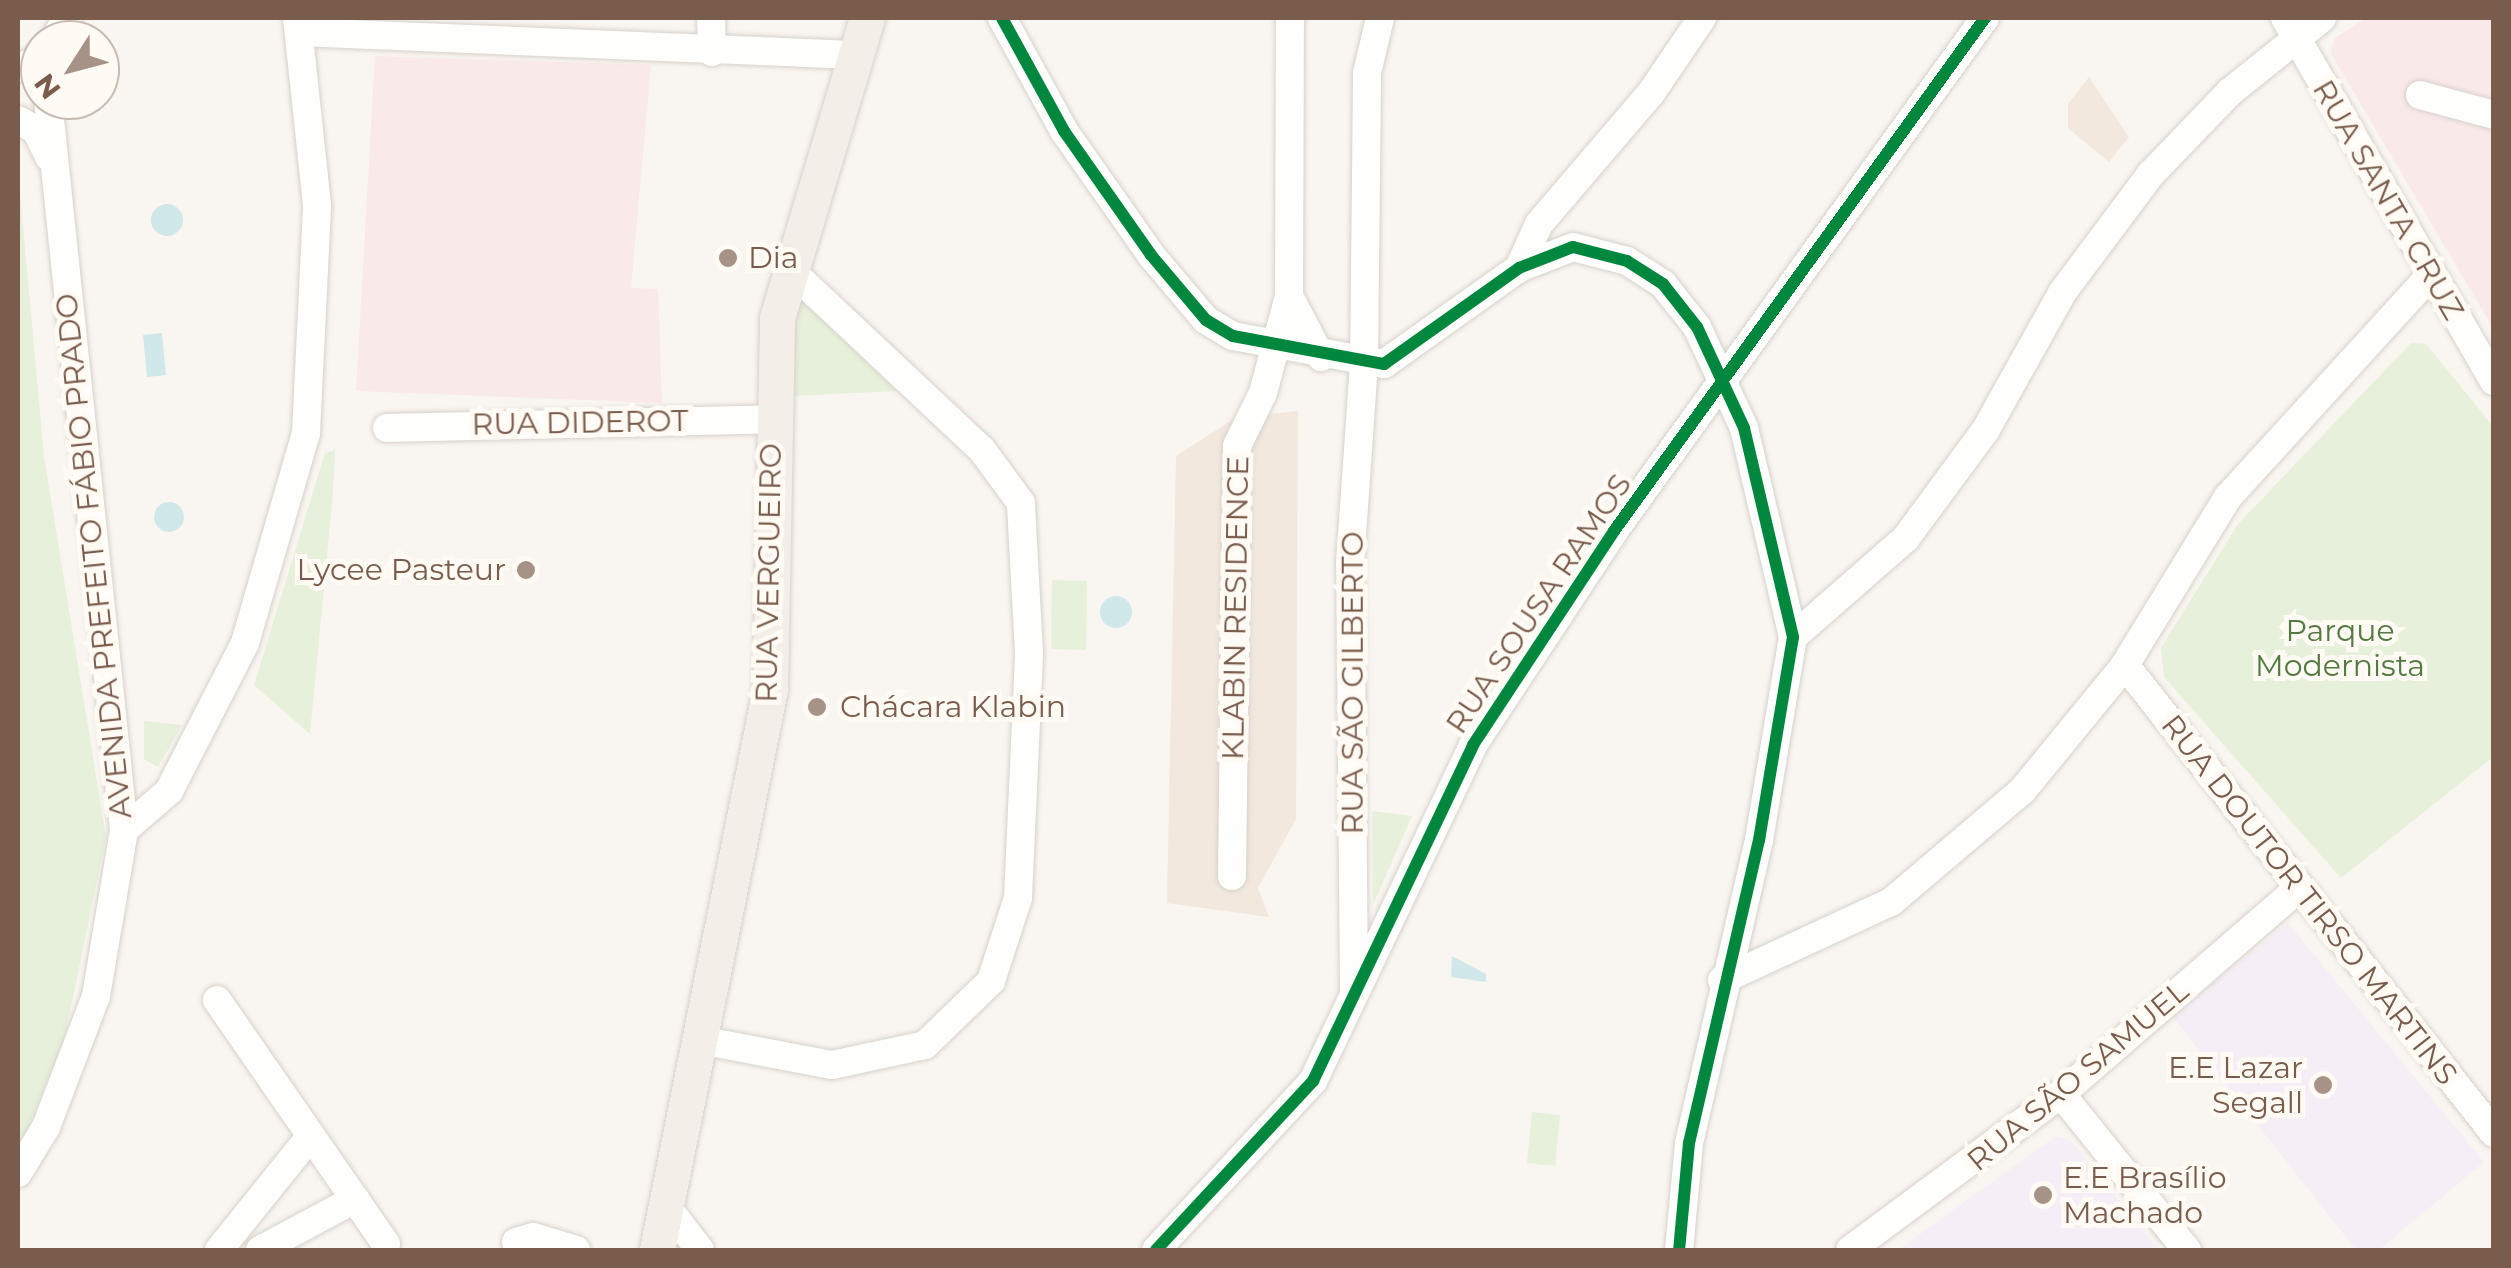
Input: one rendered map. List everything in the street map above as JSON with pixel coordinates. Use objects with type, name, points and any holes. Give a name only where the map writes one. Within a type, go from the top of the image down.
[{"type":"main road","name":"RUA VERGUEIRO","points":[[657,1250],[670,1211],[705,1042],[770,689],[772,419],[787,267],[867,18]]},
{"type":"street","points":[[711,18],[712,52]]},
{"type":"street","points":[[1002,18],[1064,131],[1184,295],[1232,336],[1364,366],[1412,352],[1519,268],[1558,250],[1589,249],[1663,284],[1727,383],[1794,637],[1759,840],[1722,980],[1689,1143],[1679,1250]]},
{"type":"street","points":[[1290,18],[1289,296],[1321,357]]},
{"type":"street","name":"RUA SÃO GILBERTO","points":[[1354,1000],[1350,564],[1364,366],[1367,73],[1380,18]]},
{"type":"street","points":[[1519,268],[1563,198],[1702,18]]},
{"type":"street","name":"RUA SOUSA RAMOS","points":[[1165,1247],[1313,1081],[1473,745],[1614,531],[1727,383],[1985,18]]},
{"type":"street","points":[[1794,637],[1906,538],[2151,174],[2290,27],[2322,18]]},
{"type":"street","points":[[124,830],[169,791],[245,642],[306,433],[317,206],[298,25],[510,28],[712,52],[854,55]]},
{"type":"street","name":"RUA SANTA CRUZ","points":[[2290,27],[2383,219],[2436,288],[2494,381]]},
{"type":"street","points":[[2420,95],[2494,115]]},
{"type":"street","points":[[18,120],[36,130],[50,158]]},
{"type":"street","name":"AVENIDA PREFEITO FÁBIO PRADO","points":[[18,1173],[46,1127],[96,996],[124,830],[49,120]]},
{"type":"street","points":[[1563,198],[1589,249]]},
{"type":"street","points":[[705,1042],[832,1066],[925,1045],[991,981],[1018,898],[1029,653],[1021,503],[982,450],[787,267]]},
{"type":"street","points":[[1722,980],[1891,902],[1933,871],[2043,768],[2126,666],[2228,498],[2395,322],[2436,288]]},
{"type":"street","name":"KLABIN RESIDENCE","points":[[1232,876],[1237,446],[1263,393],[1269,346],[1289,296]]},
{"type":"street","name":"RUA DIDEROT","points":[[388,428],[772,419]]},
{"type":"street","name":"RUA DOUTOR TIRSO MARTINS","points":[[2126,666],[2494,1134]]},
{"type":"street","name":"RUA SÃO SAMUEL","points":[[1850,1250],[2061,1094],[2298,889]]},
{"type":"street","points":[[218,1000],[309,1138],[386,1244]]},
{"type":"street","points":[[2061,1094],[2187,1250]]},
{"type":"street","points":[[219,1250],[309,1138]]},
{"type":"street","points":[[260,1250],[355,1199]]},
{"type":"street","points":[[670,1211],[700,1250]]},
{"type":"street","points":[[516,1242],[533,1237],[576,1250]]},
{"type":"shaded area","points":[[2366,18],[2493,18],[2493,328],[2331,54],[2334,39]]},
{"type":"shaded area","points":[[375,56],[651,65],[631,288],[658,289],[662,403],[356,391]]},
{"type":"shaded area","points":[[2089,77],[2129,137],[2109,162],[2068,128],[2068,104]]},
{"type":"shaded area","points":[[1298,411],[1296,819],[1258,888],[1269,917],[1167,903],[1176,456],[1235,418]]},
{"type":"shaded area","name":"E.E Lazar Segall","points":[[2288,923],[2484,1162],[2379,1250],[2356,1250],[2172,1016]]},
{"type":"shaded area","name":"E.E Brasílio Machado","points":[[2056,1136],[2071,1140],[2159,1250],[1898,1250]]},
{"type":"green space","points":[[18,172],[44,457],[106,837],[64,1041],[18,1152]]},
{"type":"green space","points":[[798,298],[826,323],[897,391],[790,396]]},
{"type":"green space","name":"Parque Modernista","points":[[2411,343],[2426,344],[2493,426],[2493,757],[2341,878],[2164,677],[2161,648],[2238,524]]},
{"type":"green space","points":[[335,450],[310,734],[254,685],[325,453]]},
{"type":"green space","points":[[1052,580],[1087,581],[1086,650],[1051,649]]},
{"type":"green space","points":[[144,721],[182,725],[158,767],[144,759]]},
{"type":"green space","points":[[1372,811],[1412,816],[1373,905],[1373,901]]},
{"type":"green space","points":[[1532,1112],[1560,1115],[1555,1166],[1527,1163]]},
{"type":"water","points":[[167,204],[178,209],[183,220],[178,231],[167,236],[156,231],[151,220],[156,209]]},
{"type":"water","points":[[162,333],[166,375],[147,377],[143,335]]},
{"type":"water","points":[[169,502],[183,511],[184,517],[175,531],[169,532],[155,523],[154,517],[163,503]]},
{"type":"water","points":[[1116,596],[1127,601],[1132,612],[1127,623],[1116,628],[1105,623],[1100,612],[1105,601]]},
{"type":"water","points":[[1452,956],[1486,974],[1486,982],[1451,977]]},
{"type":"cycle path","points":[[1002,18],[1064,131],[1151,255],[1206,320],[1233,336],[1384,364],[1519,268],[1573,247],[1627,261],[1663,284],[1697,327],[1744,428],[1793,637],[1759,840],[1689,1143],[1679,1250]]},
{"type":"cycle path","points":[[1156,1250],[1313,1081],[1473,745],[1614,531],[1985,18]]},
{"type":"place","name":"Dia","points":[[728,258]]},
{"type":"place","name":"Lycee Pasteur","points":[[526,570]]},
{"type":"place","name":"Chácara Klabin","points":[[817,707]]},
{"type":"place","name":"E.E Lazar Segall","points":[[2323,1085]]},
{"type":"place","name":"E.E Brasílio Machado","points":[[2043,1195]]}]
